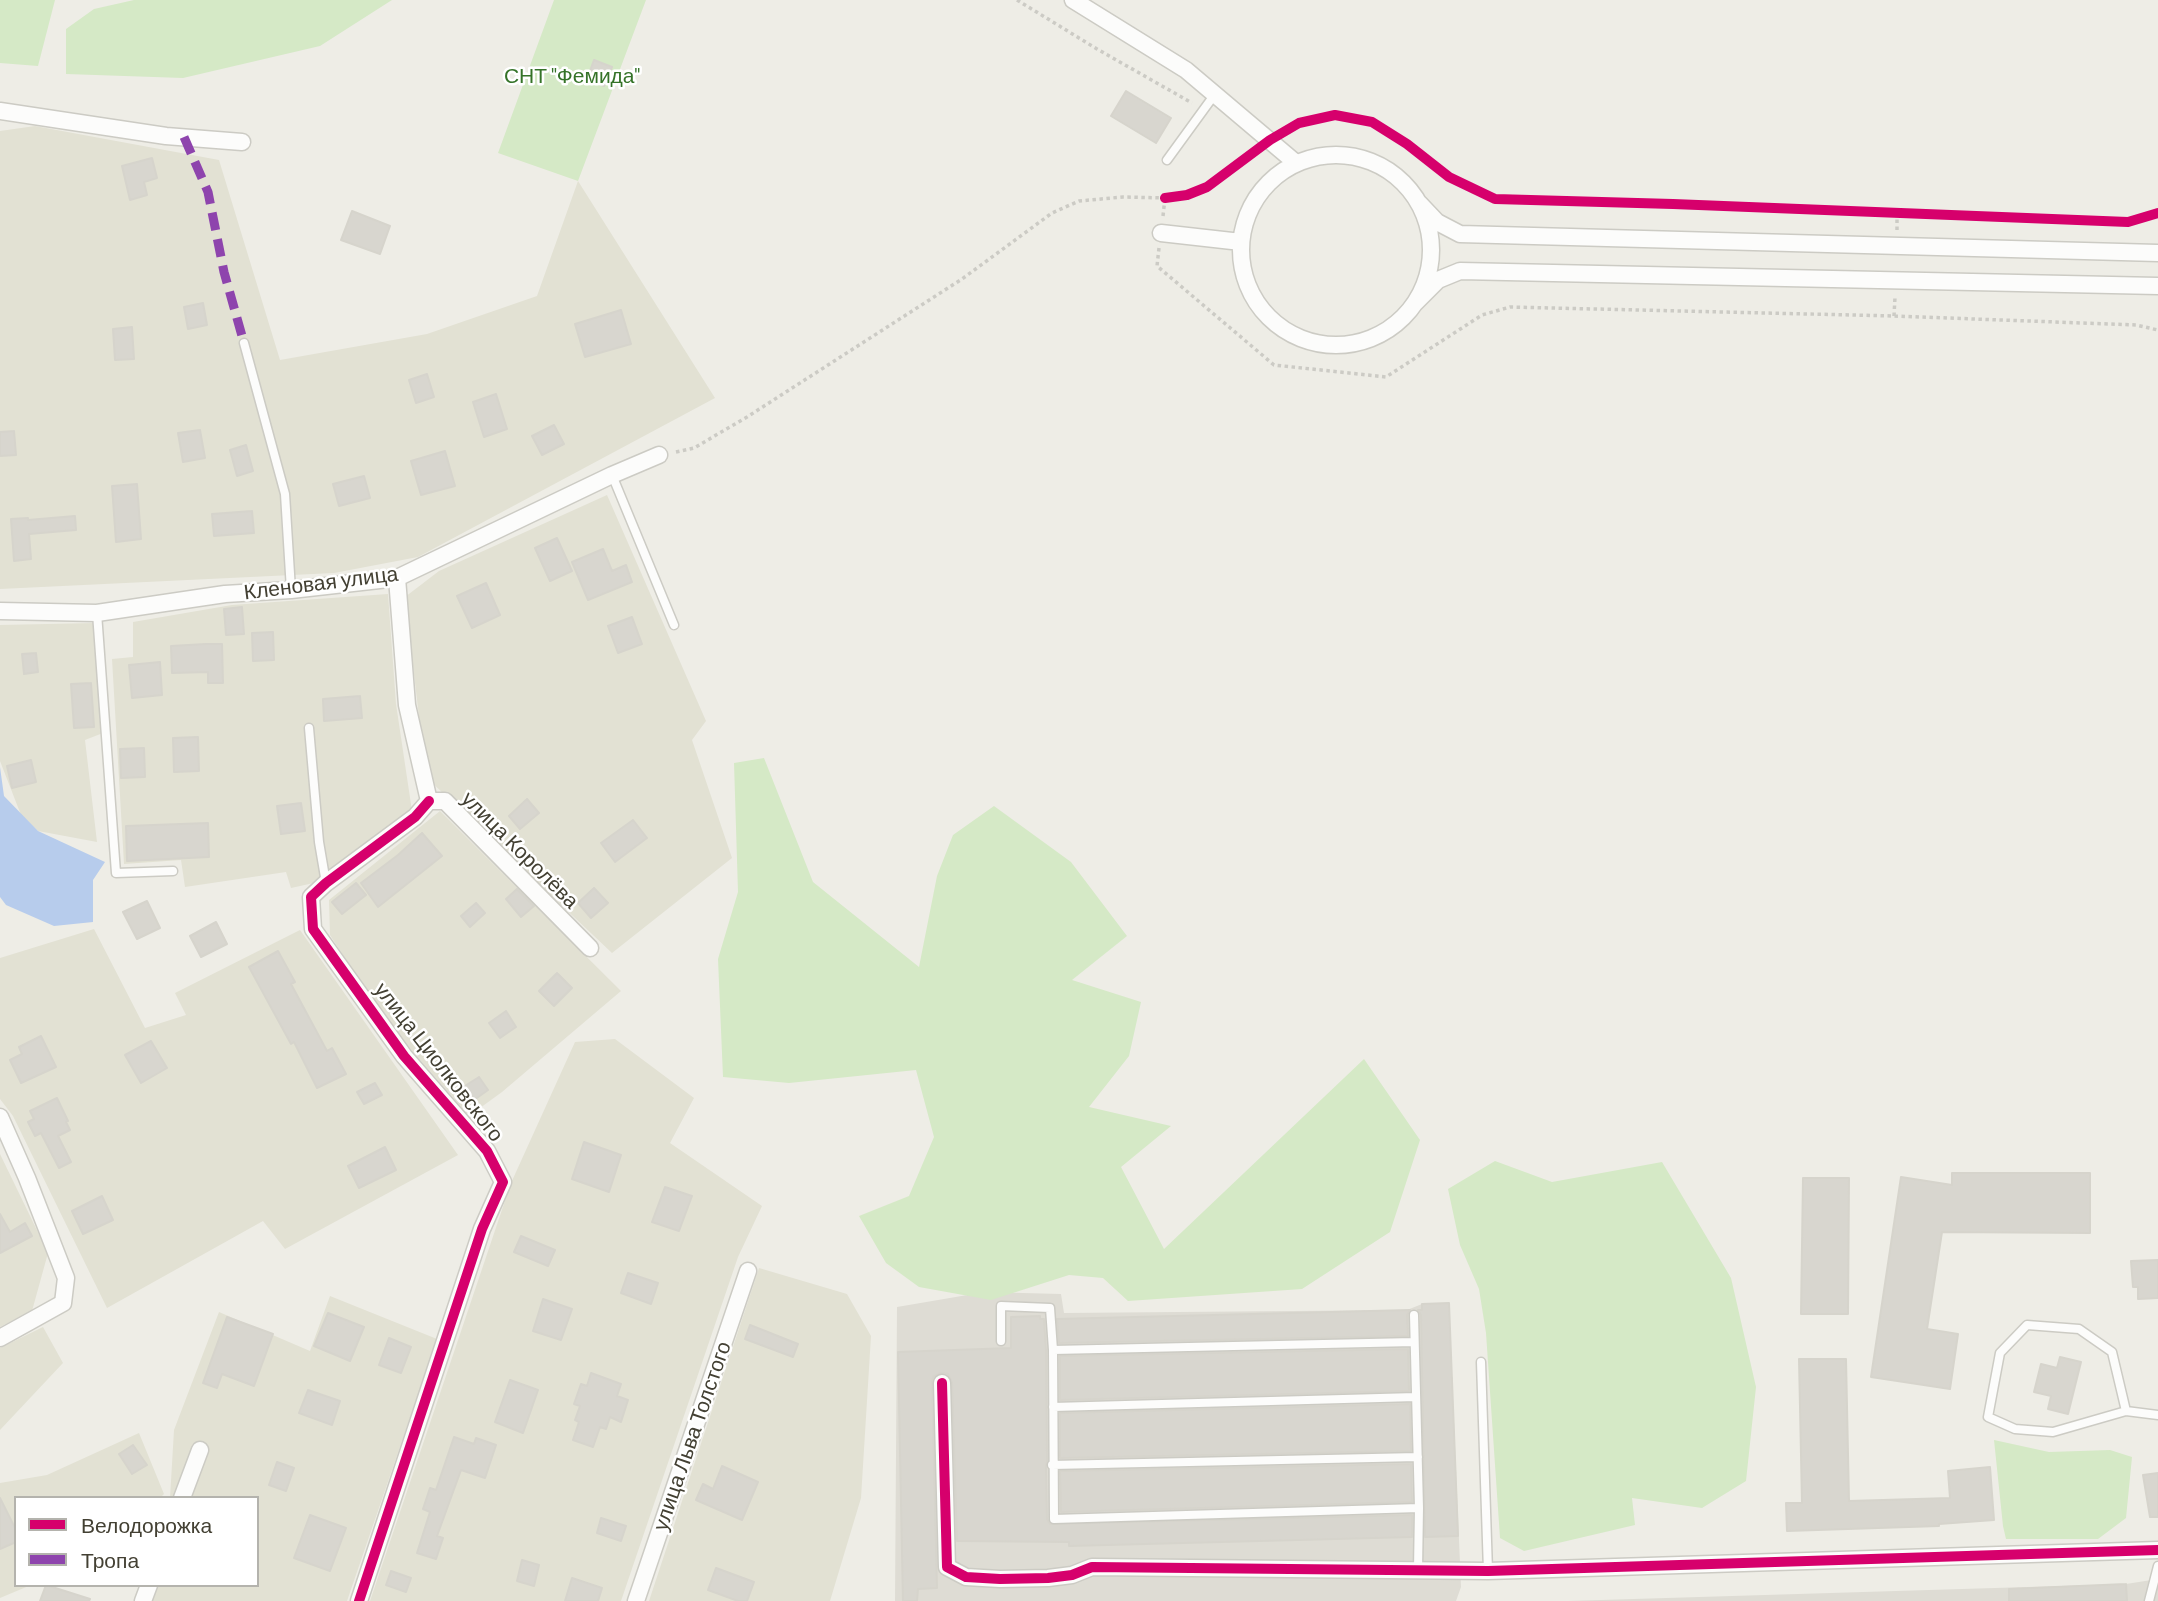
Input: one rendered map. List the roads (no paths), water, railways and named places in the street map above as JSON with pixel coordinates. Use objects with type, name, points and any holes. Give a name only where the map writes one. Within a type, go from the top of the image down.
[{"type":"street","points":[[1073,0],[1186,71],[1296,163]]},
{"type":"street","points":[[0,111],[166,136],[242,142]]},
{"type":"street","points":[[2158,253],[1460,234],[1437,222],[1396,176],[1381,166],[1348,155],[1313,157],[1296,163],[1269,182],[1249,209],[1241,242],[1243,268],[1251,294],[1273,322],[1304,340],[1340,346],[1374,338],[1390,329],[1438,280],[1460,271],[2158,286]]},
{"type":"street","points":[[1415,303],[1428,276],[1431,254],[1429,231],[1419,203]]},
{"type":"street","points":[[1161,233],[1241,242]]},
{"type":"street","name":"Кленовая улица","points":[[0,611],[97,613],[225,594],[397,579],[611,475],[659,455]]},
{"type":"street","name":"улица Королёва","points":[[397,579],[407,705],[429,801],[445,802],[590,948]]},
{"type":"street","name":"улица Циолковского","points":[[359,1601],[482,1229],[503,1182],[487,1151],[404,1056],[313,929],[311,897],[415,817],[429,801]]},
{"type":"street","points":[[0,1117],[66,1278],[63,1303],[0,1338]]},
{"type":"street","name":"улица Льва Толстого","points":[[636,1601],[748,1271]]},
{"type":"street","points":[[942,1383],[947,1567],[966,1577],[1048,1578],[1072,1575],[1092,1567],[1488,1571],[2158,1550]]},
{"type":"street","points":[[183,1496],[200,1450]]},
{"type":"lane","points":[[1167,159],[1215,94]]},
{"type":"lane","points":[[244,343],[285,494],[291,590]]},
{"type":"lane","points":[[611,475],[674,625]]},
{"type":"lane","points":[[97,613],[116,873],[173,871]]},
{"type":"lane","points":[[309,728],[318,842],[326,883]]},
{"type":"lane","points":[[1001,1341],[1001,1306],[1050,1308],[1053,1350],[1054,1519],[1419,1508]]},
{"type":"lane","points":[[1414,1315],[1418,1569]]},
{"type":"lane","points":[[2126,1411],[2112,1352],[2079,1329],[2027,1325],[2000,1353],[1988,1417],[2015,1429],[2053,1432],[2126,1411],[2158,1415]]},
{"type":"lane","points":[[1053,1350],[1414,1342]]},
{"type":"lane","points":[[1481,1362],[1488,1571]]},
{"type":"lane","points":[[1053,1407],[1416,1397]]},
{"type":"lane","points":[[1052,1465],[1418,1457]]},
{"type":"lane","points":[[2149,1601],[2158,1566]]},
{"type":"water","points":[[0,767],[4,796],[38,831],[105,862],[93,880],[93,922],[54,926],[6,905],[0,897]]},
{"type":"park label","name":"СНТ \"Фемида\"","points":[[572,76]]}]
